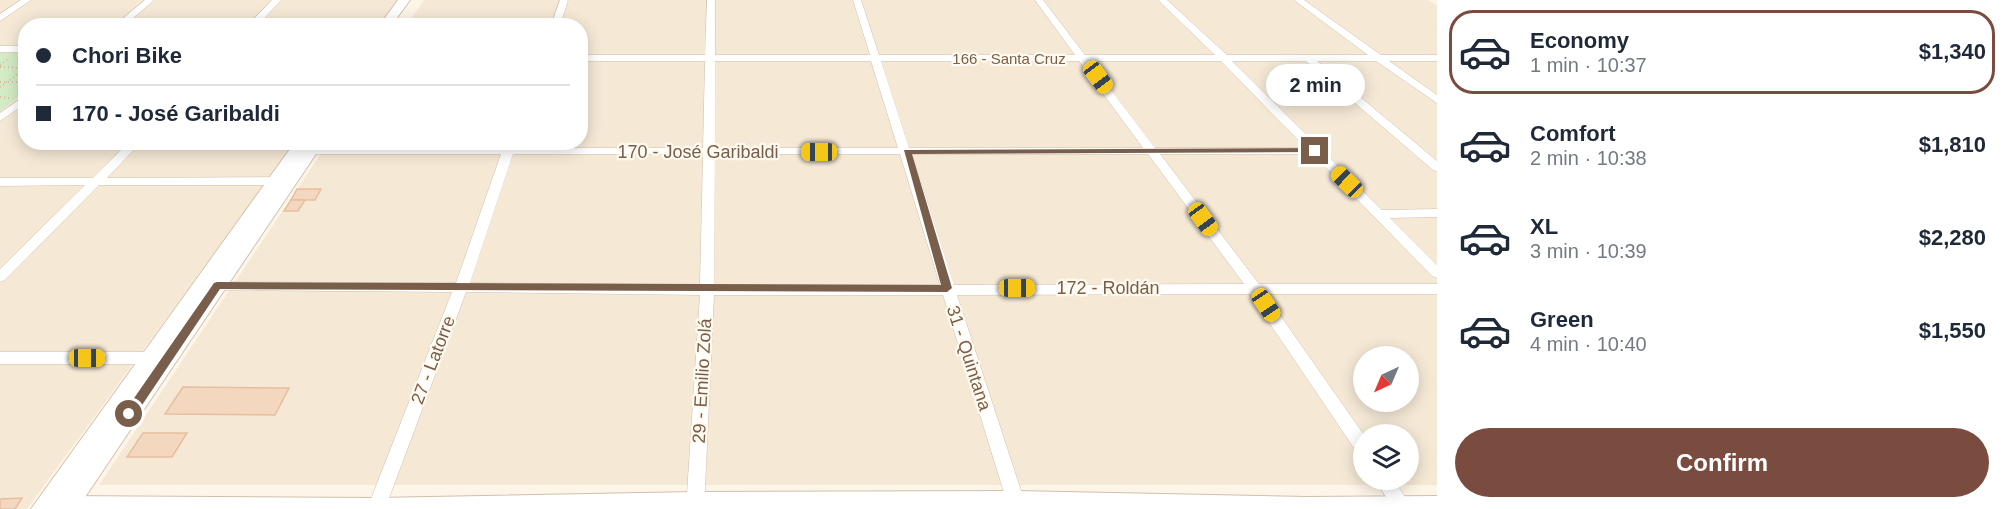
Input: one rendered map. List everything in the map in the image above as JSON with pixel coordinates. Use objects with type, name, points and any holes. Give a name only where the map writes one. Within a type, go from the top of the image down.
[{"type":"main road","points":[[391,18],[404,0]]},
{"type":"main road","points":[[403,18],[415,0]]},
{"type":"main road","points":[[54,507],[305,150]]},
{"type":"street","points":[[0,18],[27,0]]},
{"type":"street","points":[[128,18],[150,0]]},
{"type":"street","points":[[259,18],[277,0]]},
{"type":"street","points":[[558,18],[564,0]]},
{"type":"street","name":"29 - Emilio Zolá","points":[[695,506],[707,290],[711,0]]},
{"type":"street","name":"31 - Quintana","points":[[857,0],[1017,505]]},
{"type":"street","points":[[1039,0],[1253,287],[1353,433]]},
{"type":"street","points":[[1162,0],[1224,58],[1437,273]]},
{"type":"street","points":[[1298,0],[1437,100]]},
{"type":"street","points":[[0,49],[18,49]]},
{"type":"street","name":"166 - Santa Cruz","points":[[588,58],[1437,58]]},
{"type":"street","points":[[1308,58],[1437,166]]},
{"type":"street","points":[[0,118],[18,104]]},
{"type":"street","name":"170 - José Garibaldi","points":[[588,149],[709,152],[1315,151]]},
{"type":"street","points":[[0,277],[128,150]]},
{"type":"street","name":"27 - Latorre","points":[[376,508],[461,288],[508,150]]},
{"type":"street","points":[[0,182],[283,181]]},
{"type":"street","points":[[1380,214],[1437,213]]},
{"type":"street","name":"172 - Roldán","points":[[210,285],[707,290],[1253,287],[1437,289]]},
{"type":"street","points":[[0,358],[160,358]]},
{"type":"street","points":[[1391,490],[1402,506]]},
{"type":"street","points":[[54,507],[1017,505],[1307,508],[1437,506]]},
{"type":"path","points":[[0,68],[18,68]]},
{"type":"path","points":[[0,87],[18,74]]},
{"type":"path","points":[[0,82],[18,82]]},
{"type":"shaded area","points":[[0,0],[398,0],[384,18],[18,18],[18,150],[289,150],[27,509],[0,509]]},
{"type":"shaded area","points":[[424,0],[1428,0],[1437,5],[1437,485],[1419,485],[1419,424],[1353,424],[1353,485],[99,485],[323,150],[588,150],[588,18],[412,18]]},
{"type":"green space","points":[[0,53],[18,53],[18,97],[0,111]]},
{"type":"building","points":[[297,189],[321,189],[315,200],[291,200]]},
{"type":"building","points":[[291,200],[305,200],[298,211],[284,211]]},
{"type":"building","points":[[183,387],[289,388],[275,415],[165,414]]},
{"type":"building","points":[[143,433],[187,433],[172,457],[127,457]]},
{"type":"building","points":[[22,498],[15,509],[0,509],[0,499]]},
{"type":"route","points":[[129,414],[217,286],[685,290],[947,288],[907,152],[1315,151]]}]
